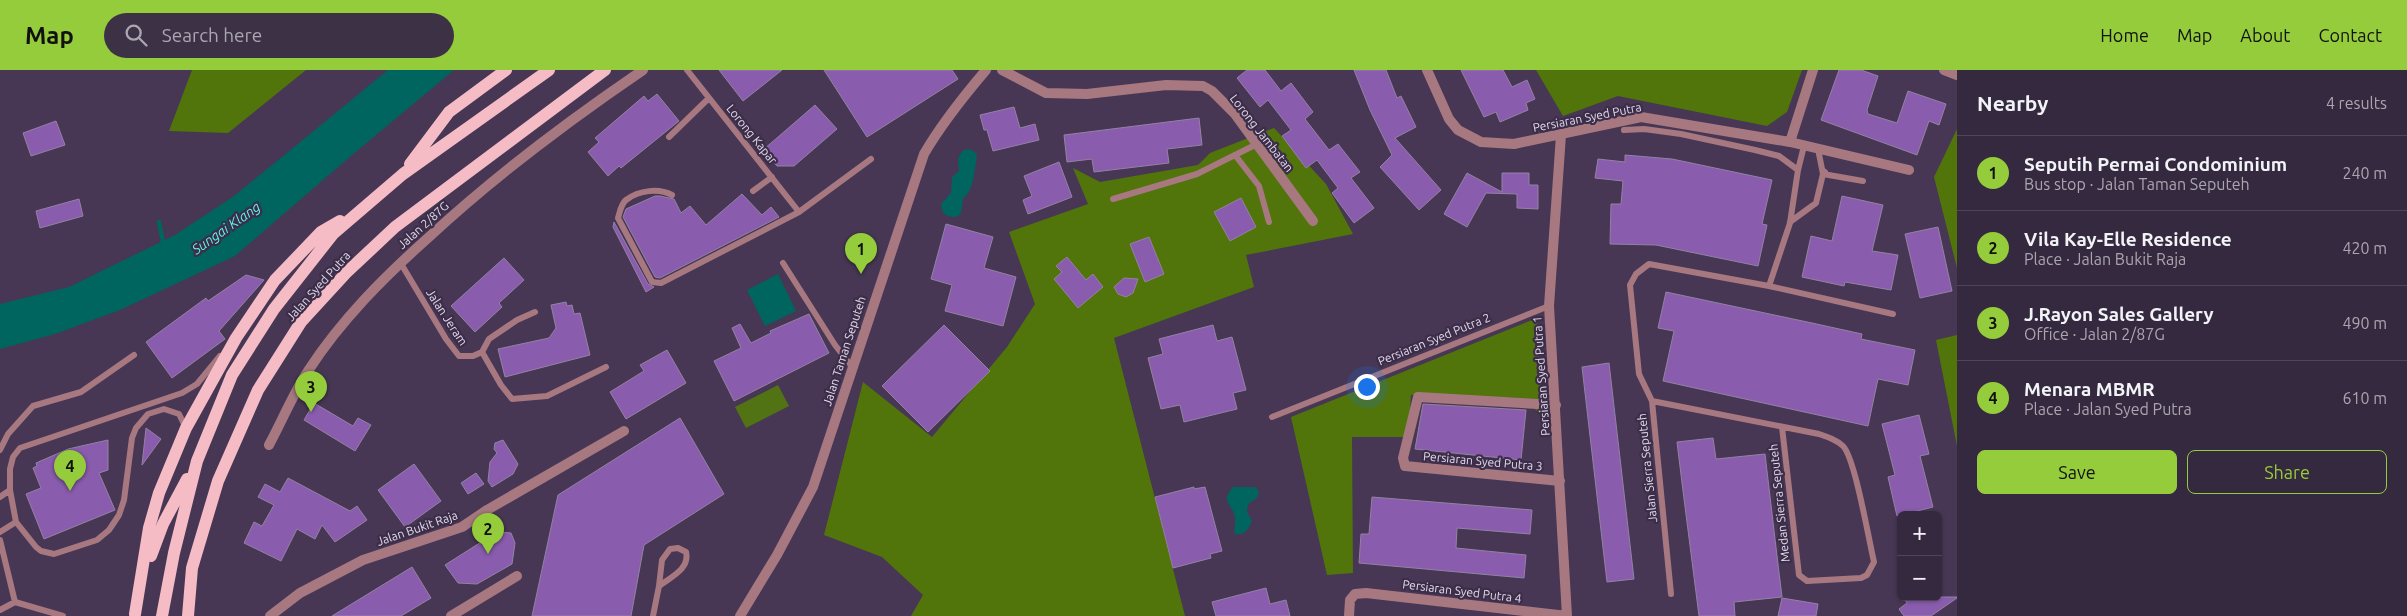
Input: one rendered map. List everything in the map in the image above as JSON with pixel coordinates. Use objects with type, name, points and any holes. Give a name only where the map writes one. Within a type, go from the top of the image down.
[{"type":"main road","points":[[402,174],[449,112],[506,70]]},
{"type":"main road","name":"Jalan Syed Putra","points":[[162,616],[174,553],[197,461],[232,375],[274,309],[333,234],[402,174],[548,70]]},
{"type":"main road","name":"Jalan Syed Putra","points":[[188,616],[192,568],[218,481],[258,390],[301,322],[346,273],[395,227],[605,70]]},
{"type":"main road","points":[[133,615],[149,528],[159,493],[186,428],[236,338],[275,280],[320,232],[361,210]]},
{"type":"main road","points":[[133,615],[155,542],[197,461]]},
{"type":"street","name":"Jalan 2/87G","points":[[269,445],[308,372],[348,318],[400,262],[474,194],[583,111],[643,70]]},
{"type":"street","name":"Jalan Taman Seputeh","points":[[740,616],[777,555],[813,487],[924,154],[955,106],[986,70]]},
{"type":"street","name":"Lorong Jambatan","points":[[1002,70],[1046,93],[1086,94],[1166,86],[1203,86],[1212,91],[1235,114],[1313,221]]},
{"type":"street","name":"Persiaran Syed Putra","points":[[1427,70],[1449,119],[1458,130],[1468,137],[1481,142],[1514,144],[1641,117],[1790,142],[1803,150],[1818,148],[1909,170]]},
{"type":"street","points":[[1790,142],[1813,70]]},
{"type":"street","points":[[1944,70],[1957,75]]},
{"type":"street","name":"Persiaran Syed Putra 1","points":[[1561,134],[1549,306],[1567,616]]},
{"type":"street","name":"Persiaran Syed Putra 3","points":[[1556,405],[1418,397],[1403,458],[1404,466],[1560,481]]},
{"type":"street","name":"Jalan Bukit Raja","points":[[270,616],[300,593],[363,560],[462,527],[487,510],[624,431]]},
{"type":"street","points":[[450,616],[517,576]]},
{"type":"street","name":"Persiaran Syed Putra 4","points":[[1349,616],[1350,600],[1355,594],[1366,593],[1567,616]]},
{"type":"lane","name":"Lorong Kapar","points":[[687,70],[799,212]]},
{"type":"lane","points":[[669,137],[709,98]]},
{"type":"lane","points":[[1624,130],[1644,129],[1681,134],[1747,148],[1779,156],[1798,170]]},
{"type":"lane","points":[[1112,199],[1197,174],[1257,144]]},
{"type":"lane","points":[[1790,222],[1816,203],[1823,174],[1818,148]]},
{"type":"lane","points":[[1769,286],[1790,222],[1803,150]]},
{"type":"lane","points":[[1235,155],[1259,186],[1269,222]]},
{"type":"lane","points":[[672,195],[664,191],[655,190],[626,200],[621,207],[618,218],[652,282],[657,283],[661,283],[799,212],[871,158]]},
{"type":"lane","points":[[1823,174],[1863,181]]},
{"type":"lane","points":[[753,191],[772,177]]},
{"type":"lane","name":"Jalan Jeram","points":[[400,262],[446,339],[459,356],[473,356],[482,352],[489,339],[517,320],[535,312]]},
{"type":"lane","points":[[783,263],[835,345],[853,368]]},
{"type":"lane","name":"Jalan Sierra Seputeh","points":[[1671,594],[1652,401],[1639,374],[1630,285],[1642,267],[1649,264],[1769,286],[1893,314]]},
{"type":"lane","name":"Persiaran Syed Putra 2","points":[[1272,416],[1549,306]]},
{"type":"lane","points":[[186,428],[179,414],[164,409],[148,414],[136,428],[132,438],[124,500],[119,515],[109,530],[97,540],[60,552],[47,553],[36,548],[16,522],[10,490],[11,464],[20,448],[191,389],[198,384],[236,338]]},
{"type":"lane","points":[[482,352],[501,385],[512,398],[548,396],[606,367]]},
{"type":"lane","points":[[0,450],[8,434],[32,406],[81,392],[134,355]]},
{"type":"lane","name":"Medan Sierra Seputeh","points":[[1652,401],[1782,427],[1833,439],[1848,453],[1874,562],[1867,575],[1861,578],[1807,581],[1799,575],[1782,427]]},
{"type":"lane","points":[[0,497],[10,490]]},
{"type":"lane","points":[[0,532],[16,522]]},
{"type":"lane","points":[[0,540],[2,556],[15,602]]},
{"type":"lane","points":[[653,616],[662,560],[670,549],[678,548],[686,552],[688,559],[685,567],[659,586]]},
{"type":"lane","points":[[0,610],[15,602],[63,616]]},
{"type":"green space","points":[[192,70],[306,70],[228,133],[169,131]]},
{"type":"green space","points":[[1536,70],[1802,70],[1787,112],[1767,126],[1618,96],[1563,116]]},
{"type":"green space","points":[[1274,128],[1326,184],[1353,234],[1246,255],[1254,287],[1114,338],[1185,616],[911,616],[923,595],[882,557],[824,535],[863,382],[932,437],[1007,347],[1035,304],[1009,232],[1088,204],[1073,168],[1100,182],[1198,165],[1210,153]]},
{"type":"green space","points":[[1957,129],[1957,268],[1934,177]]},
{"type":"green space","points":[[1537,318],[1543,417],[1524,398],[1411,395],[1408,437],[1352,437],[1353,573],[1327,575],[1291,417]]},
{"type":"green space","points":[[1957,335],[1957,446],[1936,340]]},
{"type":"green space","points":[[778,385],[789,406],[746,428],[735,407]]},
{"type":"water","name":"Sungai Klang","points":[[388,70],[454,70],[235,256],[120,310],[55,334],[0,349],[0,304],[69,287],[175,235],[234,196]]},
{"type":"water","points":[[970,149],[977,154],[975,172],[969,192],[963,199],[961,212],[957,217],[945,215],[941,204],[951,193],[952,177],[959,171],[958,159],[963,150]]},
{"type":"water","points":[[778,274],[796,311],[765,326],[747,290]]},
{"type":"water","points":[[1233,487],[1256,487],[1259,493],[1257,498],[1248,504],[1247,512],[1252,521],[1246,531],[1241,534],[1235,534],[1234,513],[1227,500],[1227,496]]},
{"type":"building","points":[[719,70],[782,70],[743,101]]},
{"type":"building","points":[[824,70],[952,70],[958,79],[867,137]]},
{"type":"building","points":[[1247,70],[1265,70],[1281,91],[1291,83],[1313,112],[1305,119],[1329,150],[1338,144],[1360,172],[1351,178],[1374,208],[1354,223],[1332,193],[1338,188],[1317,160],[1306,168],[1282,136],[1291,130],[1268,100],[1260,107],[1237,78]]},
{"type":"building","points":[[1354,70],[1386,70],[1397,98],[1401,96],[1416,127],[1395,138],[1441,190],[1419,210],[1380,167],[1392,155],[1370,110]]},
{"type":"building","points":[[1461,70],[1503,70],[1512,87],[1527,80],[1535,99],[1526,103],[1528,110],[1500,122],[1496,112],[1484,117]]},
{"type":"building","points":[[1839,70],[1861,70],[1878,76],[1867,110],[1868,114],[1897,123],[1908,91],[1946,104],[1939,125],[1929,121],[1917,155],[1821,120]]},
{"type":"building","points":[[657,94],[679,121],[621,168],[619,166],[608,176],[588,152],[599,142],[595,138],[644,96],[648,101]]},
{"type":"building","points":[[815,105],[837,129],[794,166],[777,166],[763,150]]},
{"type":"building","points":[[1014,107],[1020,128],[1035,124],[1039,140],[993,151],[980,115]]},
{"type":"building","points":[[1199,118],[1202,145],[1167,149],[1169,163],[1094,172],[1092,159],[1067,162],[1064,135]]},
{"type":"building","points":[[56,121],[65,145],[31,156],[23,133]]},
{"type":"building","points":[[1625,155],[1672,159],[1772,180],[1762,224],[1767,225],[1758,266],[1656,245],[1610,244],[1611,204],[1621,204],[1623,181],[1595,178],[1598,159],[1625,162]]},
{"type":"building","points":[[1059,162],[1072,197],[1028,214],[1023,200],[1032,196],[1024,176]]},
{"type":"building","points":[[1467,173],[1502,192],[1502,173],[1529,173],[1529,185],[1538,185],[1538,209],[1517,208],[1517,194],[1486,193],[1467,227],[1444,214]]},
{"type":"building","points":[[742,194],[762,215],[771,207],[779,217],[660,278],[655,277],[623,217],[626,209],[655,196],[660,196],[674,199],[681,213],[690,206],[706,225]]},
{"type":"building","points":[[1842,196],[1883,205],[1872,251],[1898,255],[1891,290],[1845,282],[1844,286],[1802,277],[1811,236],[1832,241]]},
{"type":"building","points":[[1241,198],[1256,227],[1230,241],[1214,212]]},
{"type":"building","points":[[79,199],[83,216],[40,228],[36,211]]},
{"type":"building","points":[[614,222],[648,284],[654,287],[646,292],[613,227]]},
{"type":"building","points":[[946,224],[993,237],[984,268],[1016,277],[1003,326],[945,311],[952,285],[931,279]]},
{"type":"building","points":[[1938,227],[1952,291],[1920,298],[1905,234]]},
{"type":"building","points":[[1149,237],[1164,274],[1145,282],[1130,244]]},
{"type":"building","points":[[1067,257],[1086,280],[1093,274],[1103,287],[1078,308],[1054,279],[1062,272],[1056,266]]},
{"type":"building","points":[[504,258],[524,280],[499,303],[502,307],[475,332],[451,306]]},
{"type":"building","points":[[246,275],[264,280],[219,331],[225,339],[172,378],[146,342],[206,298],[208,301]]},
{"type":"building","points":[[1124,278],[1138,279],[1133,293],[1126,297],[1118,294],[1114,287]]},
{"type":"building","points":[[1666,292],[1862,334],[1861,339],[1915,350],[1908,385],[1878,379],[1868,426],[1663,381],[1674,331],[1658,328]]},
{"type":"building","points":[[566,302],[567,306],[572,305],[574,314],[580,313],[590,355],[505,377],[498,349],[549,338],[556,328],[551,305]]},
{"type":"building","points":[[809,314],[829,353],[734,401],[714,361],[741,348],[732,328],[740,324],[751,343],[771,333],[770,331]]},
{"type":"building","points":[[944,325],[990,371],[928,432],[882,386]]},
{"type":"building","points":[[1213,325],[1217,341],[1232,337],[1246,390],[1233,393],[1237,409],[1184,422],[1180,405],[1161,409],[1148,358],[1163,354],[1159,339]]},
{"type":"building","points":[[667,350],[686,383],[626,419],[610,392],[644,371],[640,365]]},
{"type":"building","points":[[1609,363],[1634,579],[1607,582],[1582,367]]},
{"type":"building","points":[[314,403],[353,426],[358,418],[371,425],[355,451],[304,420]]},
{"type":"building","points":[[1423,404],[1526,410],[1521,460],[1415,449]]},
{"type":"building","points":[[1919,415],[1929,454],[1920,456],[1933,507],[1917,511],[1897,511],[1897,516],[1888,477],[1895,475],[1882,424]]},
{"type":"building","points":[[680,418],[724,494],[644,545],[631,616],[532,616],[558,495]]},
{"type":"building","points":[[146,428],[161,439],[142,465]]},
{"type":"building","points":[[1713,438],[1716,459],[1765,454],[1782,597],[1734,602],[1735,616],[1699,616],[1682,483],[1677,442]]},
{"type":"building","points":[[108,440],[108,470],[99,473],[115,510],[44,539],[26,494],[41,488],[33,468],[37,466],[36,463],[68,449]]},
{"type":"building","points":[[503,440],[518,464],[513,474],[492,487],[488,481],[490,462],[497,453],[494,449],[495,443]]},
{"type":"building","points":[[414,464],[441,501],[405,527],[378,490]]},
{"type":"building","points":[[476,473],[484,484],[468,494],[461,483]]},
{"type":"building","points":[[288,478],[350,511],[357,506],[367,520],[335,542],[322,525],[315,539],[297,529],[281,561],[244,543],[254,522],[262,526],[274,505],[258,497],[265,484],[280,492]]},
{"type":"building","points":[[1194,487],[1194,489],[1205,487],[1222,551],[1210,554],[1211,558],[1173,568],[1155,497]]},
{"type":"building","points":[[1372,497],[1532,510],[1530,534],[1457,528],[1456,548],[1526,555],[1524,578],[1359,563],[1361,534],[1369,534]]},
{"type":"building","points":[[497,532],[511,533],[515,543],[512,564],[477,584],[458,583],[445,565]]},
{"type":"building","points":[[412,567],[431,598],[401,616],[332,616]]},
{"type":"building","points":[[1266,588],[1270,604],[1286,600],[1290,616],[1216,616],[1212,602]]},
{"type":"building","points":[[1942,597],[1957,597],[1931,616],[1904,616],[1899,609],[1907,603],[1906,601],[1942,601]]},
{"type":"building","points":[[1782,598],[1818,604],[1816,616],[1778,616]]},
{"type":"waterway","points":[[159,222],[164,247]]},
{"type":"place","name":"Seputih Permai Condominium","points":[[861,274]]},
{"type":"place","name":"J.Rayon Sales Gallery","points":[[311,412]]},
{"type":"place","name":"Menara MBMR","points":[[70,491]]},
{"type":"place","name":"Vila Kay-Elle Residence","points":[[488,554]]}]
